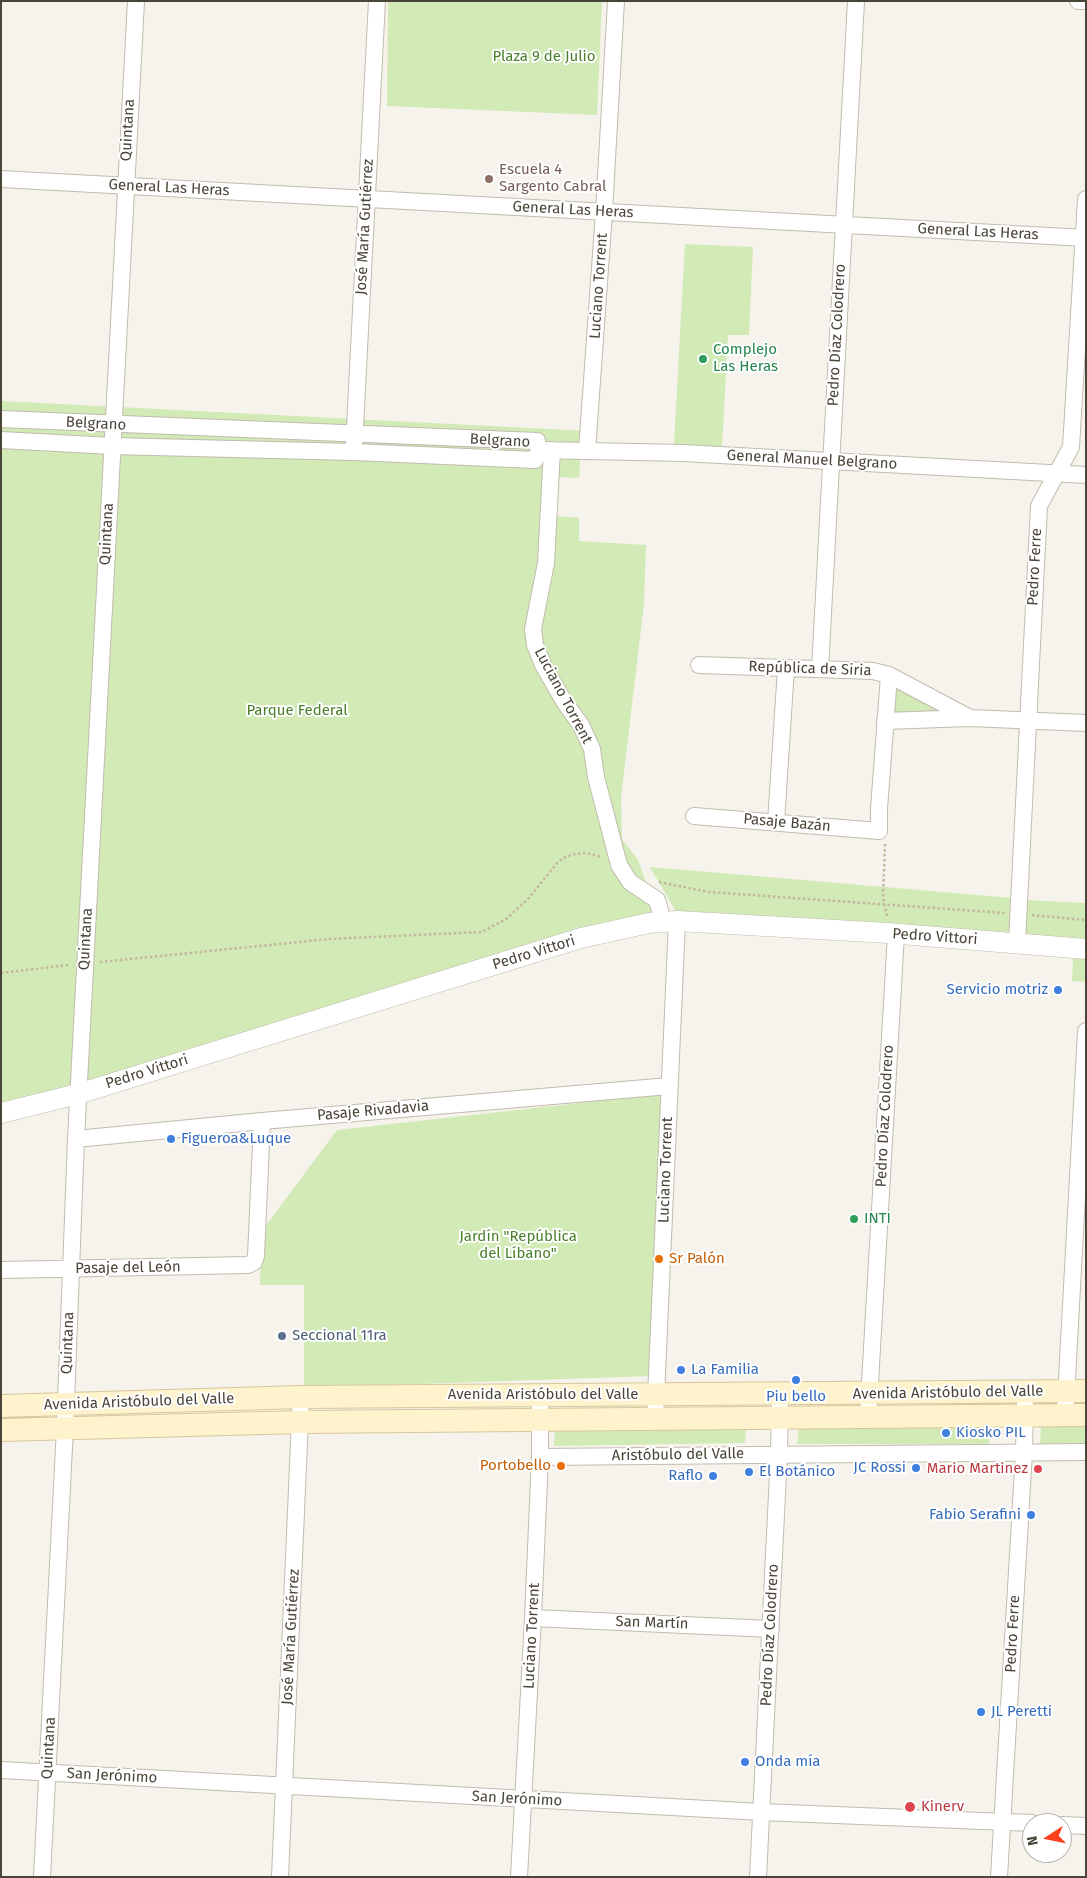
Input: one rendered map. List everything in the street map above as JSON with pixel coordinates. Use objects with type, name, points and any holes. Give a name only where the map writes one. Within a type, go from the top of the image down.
[{"type":"main road","name":"Avenida Aristóbulo del Valle","points":[[1,1406],[301,1397],[1076,1391]]},
{"type":"main road","name":"Avenida Aristóbulo del Valle","points":[[1,1430],[301,1422],[1075,1415]]},
{"type":"street","name":"Quintana","points":[[42,1877],[65,1428],[78,1094],[136,1]]},
{"type":"street","name":"José María Gutiérrez","points":[[354,452],[377,1]]},
{"type":"street","name":"Luciano Torrent","points":[[587,451],[604,212],[616,1]]},
{"type":"street","name":"Pedro Díaz Colodrero","points":[[820,669],[856,1]]},
{"type":"street","points":[[1078,1],[1086,2]]},
{"type":"street","name":"General Las Heras","points":[[1,179],[1085,238]]},
{"type":"street","name":"Pedro Ferre","points":[[1017,942],[1039,506],[1070,447],[1085,238],[1086,199]]},
{"type":"street","name":"Belgrano","points":[[1,419],[537,441],[546,450],[535,460],[354,452],[112,446],[1,440]]},
{"type":"street","name":"Luciano Torrent","points":[[546,450],[546,563],[533,629],[535,645],[543,665],[581,725],[592,749],[596,778],[619,865],[630,882],[658,900],[670,921],[669,1086],[658,1394],[655,1419]]},
{"type":"street","name":"General Manuel Belgrano","points":[[546,450],[683,453],[1086,475]]},
{"type":"street","name":"República de Siria","points":[[699,665],[872,671],[889,675],[970,718]]},
{"type":"street","points":[[776,822],[786,668]]},
{"type":"street","points":[[883,833],[885,720],[889,675]]},
{"type":"street","name":"República de Siria","points":[[885,720],[970,718],[1086,723]]},
{"type":"street","name":"Pasaje Bazán","points":[[694,816],[883,833]]},
{"type":"street","name":"Pedro Vittori","points":[[1,1113],[78,1094],[581,938],[670,921],[892,933],[1086,949]]},
{"type":"street","name":"Pedro Díaz Colodrero","points":[[868,1418],[892,933]]},
{"type":"street","points":[[1075,1415],[1086,1030]]},
{"type":"street","name":"Pasaje Rivadavia","points":[[76,1139],[669,1086]]},
{"type":"street","name":"Pasaje del León","points":[[1,1270],[248,1265],[254,1262],[256,1256],[262,1121]]},
{"type":"street","name":"Pedro Ferre","points":[[999,1877],[1026,1392]]},
{"type":"street","name":"Luciano Torrent","points":[[519,1877],[534,1618],[540,1457],[540,1394]]},
{"type":"street","name":"Pedro Díaz Colodrero","points":[[758,1877],[779,1454],[780,1394]]},
{"type":"street","name":"José María Gutiérrez","points":[[280,1877],[301,1397]]},
{"type":"street","name":"Aristóbulo del Valle","points":[[540,1457],[1086,1452]]},
{"type":"street","name":"San Martín","points":[[534,1618],[771,1628]]},
{"type":"street","name":"San Jerónimo","points":[[1,1770],[524,1800],[1022,1823]]},
{"type":"street","points":[[1072,1825],[1086,1826]]},
{"type":"path","points":[[883,833],[883,898],[892,933]]},
{"type":"path","points":[[1,973],[329,939],[482,932],[506,919],[528,898],[563,858],[586,853],[598,855],[619,865]]},
{"type":"path","points":[[656,881],[709,892],[1086,920]]},
{"type":"green space","name":"Plaza 9 de Julio","points":[[388,1],[602,1],[597,115],[387,106]]},
{"type":"green space","name":"Complejo Las Heras","points":[[685,244],[753,247],[749,335],[728,335],[722,447],[674,444]]},
{"type":"green space","name":"Parque Federal","points":[[1,401],[589,431],[580,461],[579,478],[559,477],[556,516],[579,518],[579,541],[646,545],[644,604],[621,797],[622,839],[638,860],[658,916],[55,1093],[1,1104]]},
{"type":"green space","points":[[890,677],[958,717],[887,719]]},
{"type":"green space","points":[[650,867],[1013,898],[1011,938],[678,915]]},
{"type":"green space","points":[[1025,900],[1086,903],[1086,944],[1023,939]]},
{"type":"green space","points":[[1073,957],[1086,957],[1086,982],[1072,981]]},
{"type":"green space","name":"Jardín \"República del Líbano\"","points":[[661,1094],[651,1376],[304,1388],[304,1285],[260,1285],[261,1232],[337,1130]]},
{"type":"green space","points":[[1041,1425],[1086,1425],[1086,1443],[1040,1444]]},
{"type":"green space","points":[[746,1426],[745,1443],[554,1446],[555,1430]]},
{"type":"green space","points":[[799,1426],[989,1426],[989,1444],[797,1444]]},
{"type":"place","name":"Escuela 4 Sargento Cabral","points":[[489,179]]},
{"type":"place","name":"Complejo Las Heras","points":[[703,359]]},
{"type":"place","name":"Servicio motriz","points":[[1058,990]]},
{"type":"place","name":"Figueroa&Luque","points":[[171,1139]]},
{"type":"place","name":"INTI","points":[[854,1219]]},
{"type":"place","name":"Sr Palón","points":[[659,1259]]},
{"type":"place","name":"Seccional 11ra","points":[[282,1336]]},
{"type":"place","name":"La Familia","points":[[681,1370]]},
{"type":"place","name":"Piu bello","points":[[796,1380]]},
{"type":"place","name":"Kiosko PIL","points":[[946,1433]]},
{"type":"place","name":"Portobello","points":[[561,1466]]},
{"type":"place","name":"JC Rossi","points":[[916,1468]]},
{"type":"place","name":"Mario Martinez","points":[[1038,1469]]},
{"type":"place","name":"El Botánico","points":[[749,1472]]},
{"type":"place","name":"Raflo","points":[[713,1476]]},
{"type":"place","name":"Fabio Serafini","points":[[1031,1515]]},
{"type":"place","name":"JL Peretti","points":[[981,1712]]},
{"type":"place","name":"Onda mía","points":[[745,1762]]},
{"type":"place","name":"Kinerv","points":[[910,1807]]}]
